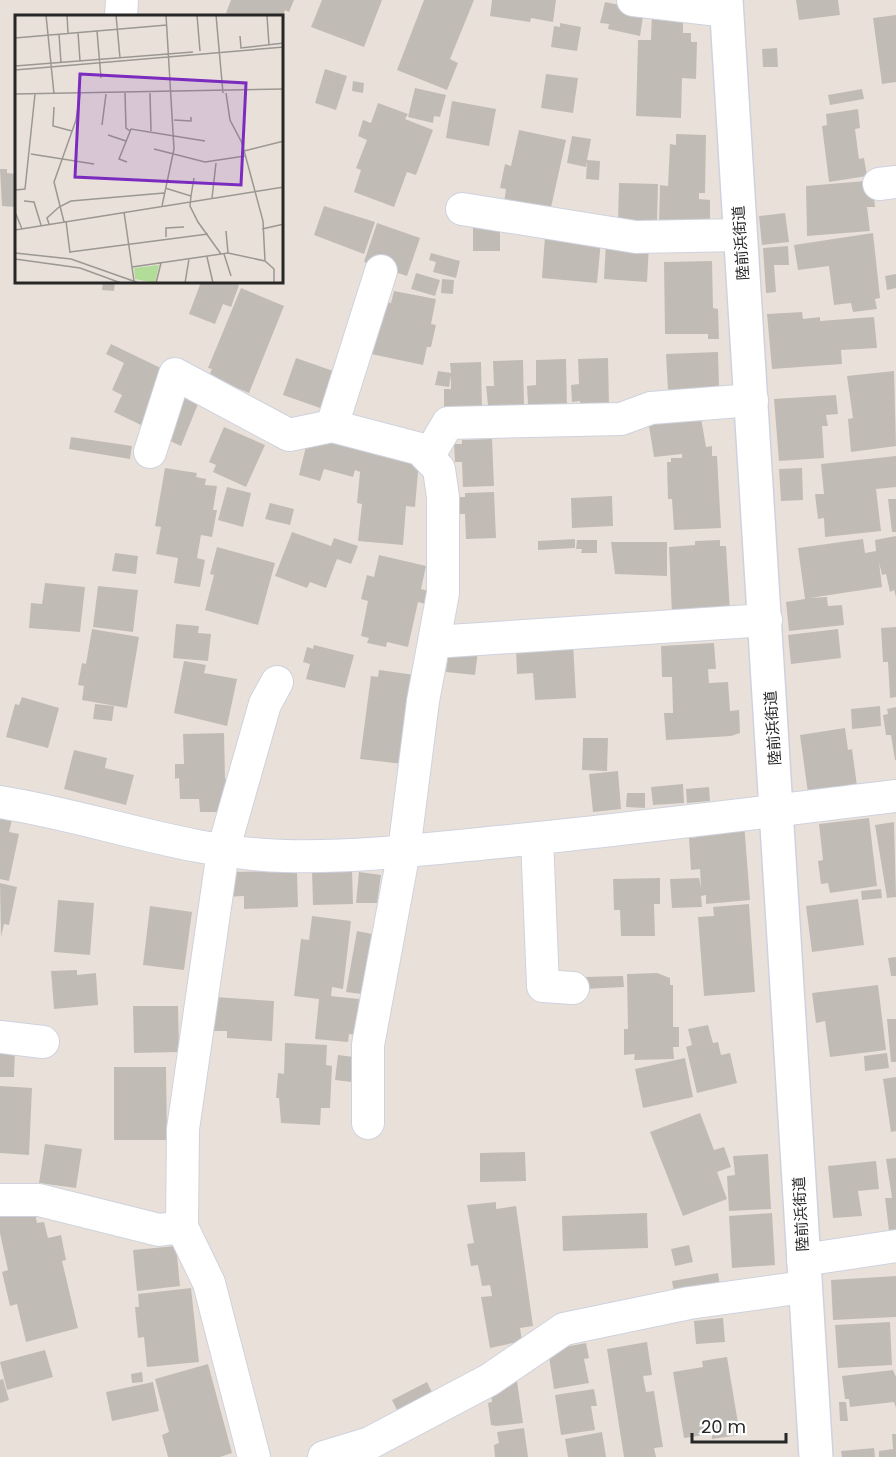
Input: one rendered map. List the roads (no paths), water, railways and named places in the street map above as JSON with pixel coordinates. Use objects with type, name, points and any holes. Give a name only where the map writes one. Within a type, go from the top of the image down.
[{"type":"street","points":[[121,15],[122,0]]},
{"type":"street","points":[[633,0],[727,5]]},
{"type":"street","name":"陸前浜街道","points":[[727,5],[816,1457]]},
{"type":"street","points":[[462,209],[636,237],[740,235]]},
{"type":"street","points":[[332,426],[381,271]]},
{"type":"street","points":[[150,452],[175,374],[289,435],[332,426],[420,449],[439,469],[443,497],[443,593],[423,701],[405,851],[368,1045],[368,1123]]},
{"type":"street","points":[[428,457],[448,423],[621,419],[651,408],[753,400]]},
{"type":"street","points":[[434,642],[766,620]]},
{"type":"street","points":[[254,1457],[209,1283],[182,1227],[183,1129],[223,850],[265,704],[277,682]]},
{"type":"street","points":[[0,802],[39,808],[223,850],[286,856],[405,851],[896,796]]},
{"type":"street","points":[[537,838],[543,986],[573,988]]},
{"type":"street","points":[[0,1037],[43,1042]]},
{"type":"street","points":[[0,1200],[39,1200],[159,1230],[182,1227]]},
{"type":"street","points":[[324,1457],[370,1443],[489,1380],[564,1329],[689,1303],[896,1246]]}]
